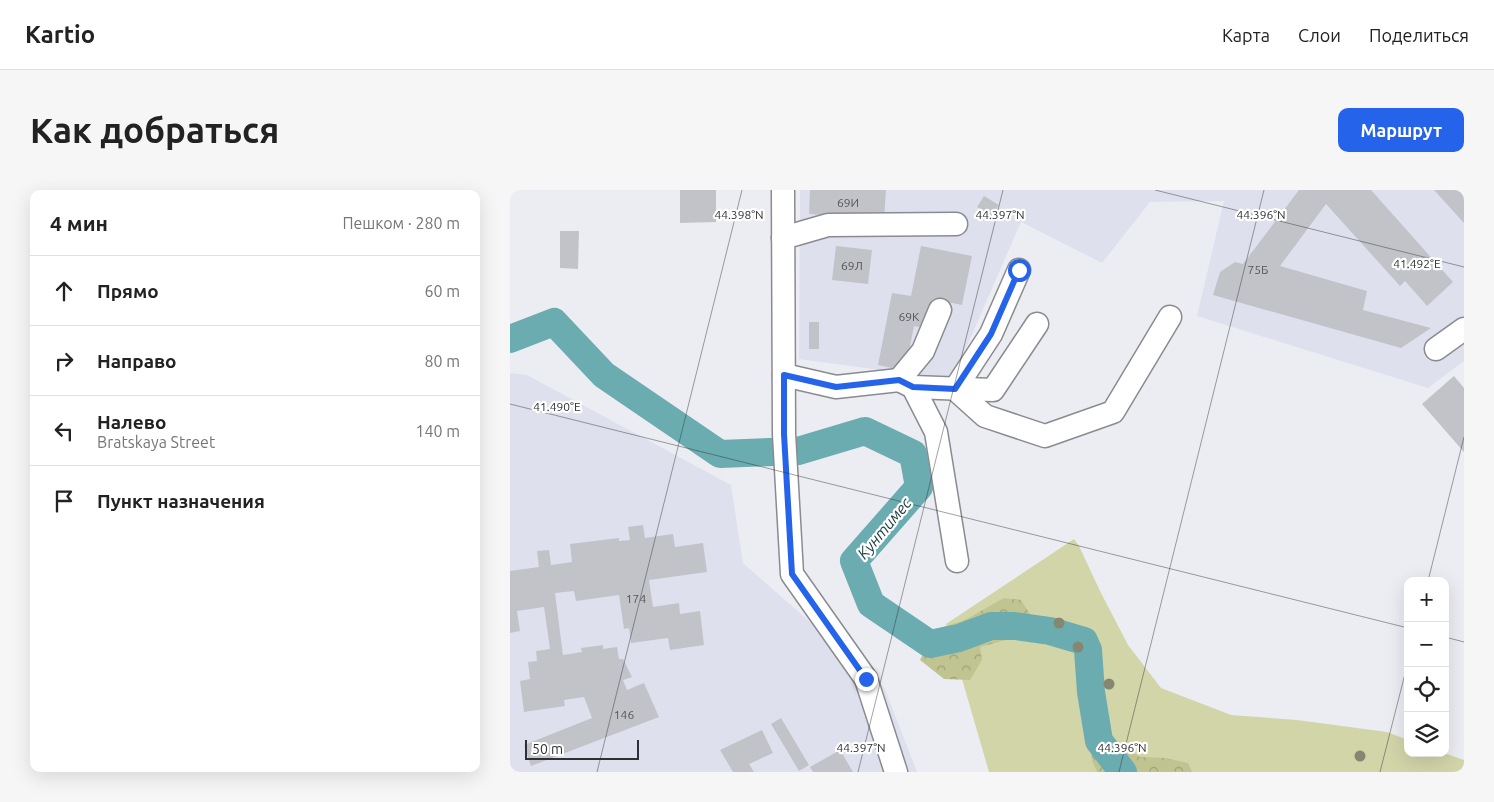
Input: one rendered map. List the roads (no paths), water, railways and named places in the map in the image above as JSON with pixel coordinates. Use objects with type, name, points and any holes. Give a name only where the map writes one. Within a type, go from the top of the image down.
[{"type":"street","points":[[783,190],[784,434],[792,574],[866,679],[896,772]]},
{"type":"street","points":[[783,238],[828,225],[956,224]]},
{"type":"street","points":[[955,389],[991,334],[1019,270]]},
{"type":"street","points":[[906,384],[940,310]]},
{"type":"street","points":[[955,389],[985,416],[1046,436],[1113,412],[1170,317]]},
{"type":"street","points":[[784,375],[836,387],[906,384],[955,389],[994,390],[1037,324]]},
{"type":"street","points":[[1436,349],[1464,329]]},
{"type":"street","points":[[906,384],[936,432],[957,561]]},
{"type":"waterway","name":"Кунтимес","points":[[510,339],[554,322],[604,375],[720,454],[798,451],[865,431],[913,454],[919,487],[854,561],[871,604],[930,644],[959,638],[991,626],[1015,626],[1050,631],[1084,641],[1088,650],[1091,692],[1099,741],[1123,772]]}]
